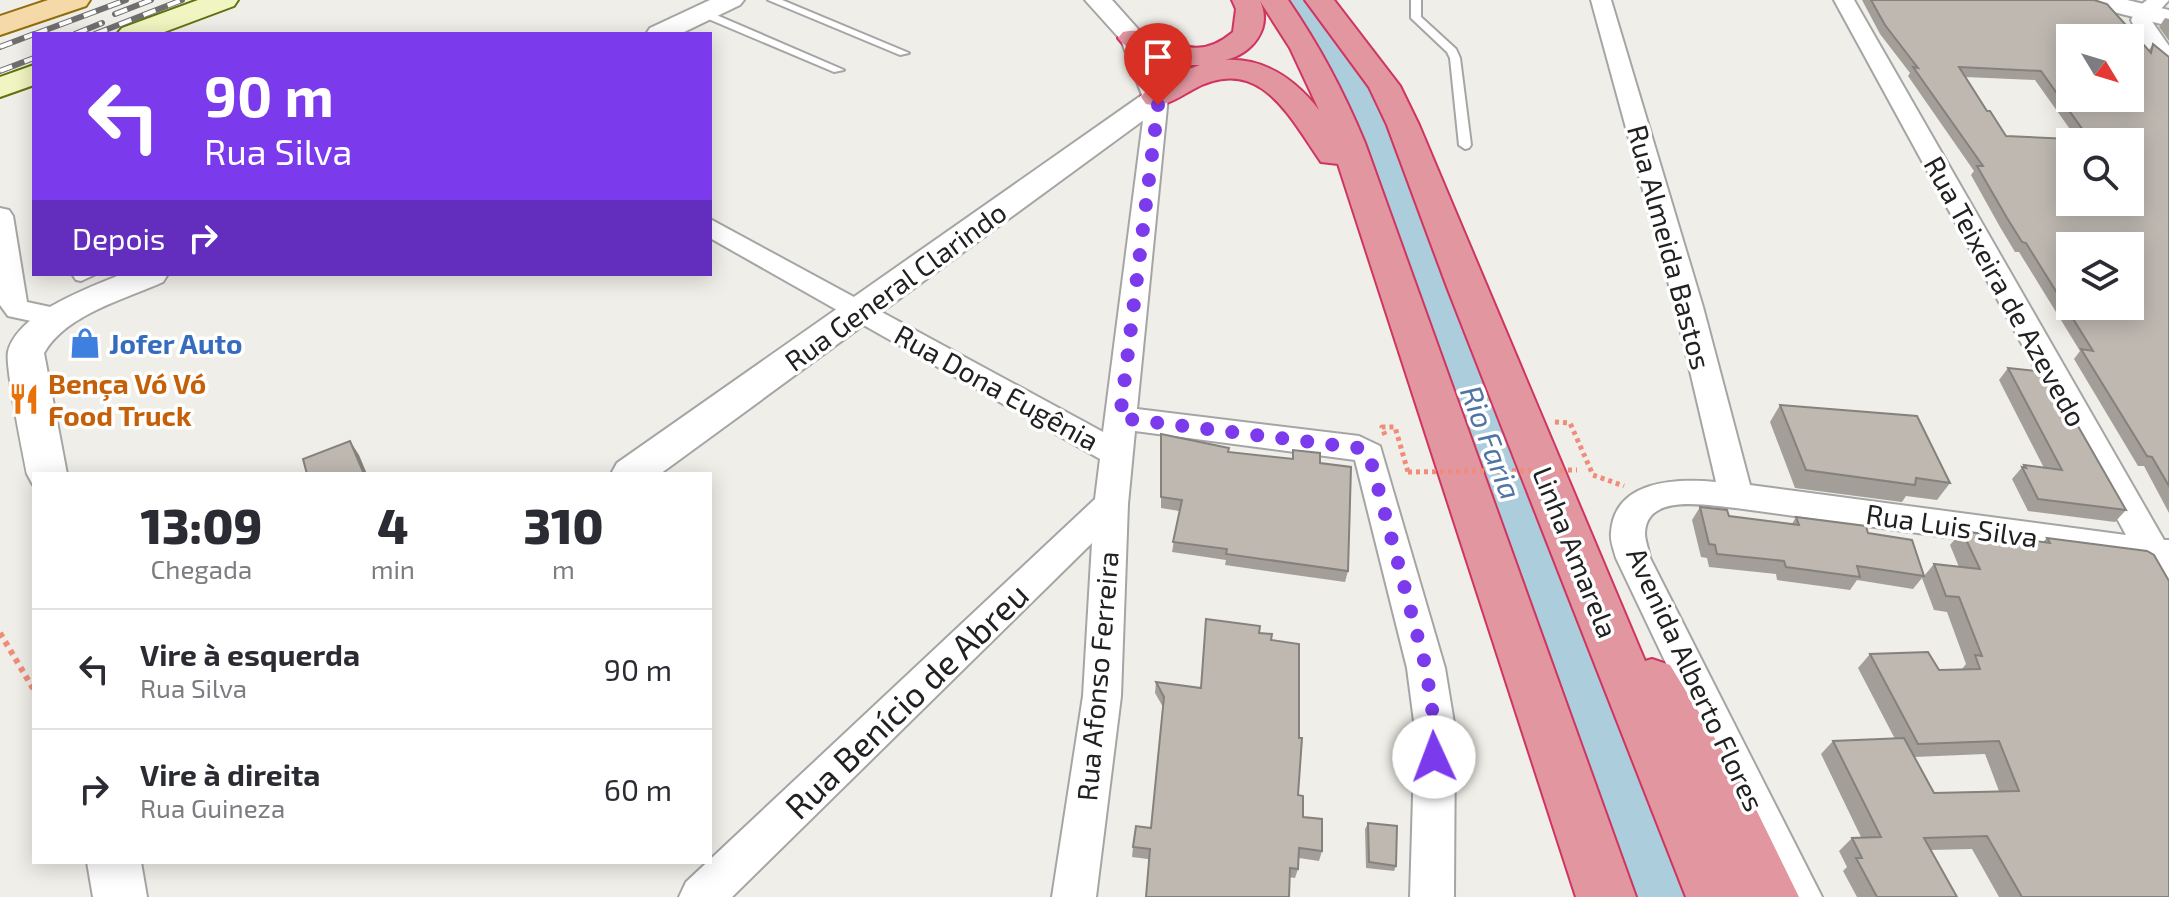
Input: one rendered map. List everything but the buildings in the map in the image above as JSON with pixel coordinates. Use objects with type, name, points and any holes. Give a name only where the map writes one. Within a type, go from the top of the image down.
[{"type":"highway","points":[[1133,38],[1181,56],[1231,50],[1247,35],[1250,9],[1246,0]]},
{"type":"highway","points":[[1274,0],[1331,94],[1346,131],[1365,197],[1606,897]]},
{"type":"highway","name":"Linha Amarela","points":[[1328,7],[1384,86],[1403,125],[1466,287],[1716,897]]},
{"type":"highway","points":[[1157,97],[1184,78],[1214,69],[1243,71],[1275,81],[1288,90],[1308,113],[1337,163],[1365,197]]},
{"type":"highway","points":[[1574,547],[1727,810],[1769,897]]},
{"type":"main road","points":[[0,26],[38,6],[76,0]]},
{"type":"main road","points":[[137,32],[224,0]]},
{"type":"main road","points":[[0,88],[32,75]]},
{"type":"street","points":[[663,32],[731,0]]},
{"type":"street","points":[[1098,0],[1133,38],[1157,97]]},
{"type":"street","name":"Rua Almeida Bastos","points":[[1601,0],[1689,307],[1736,496]]},
{"type":"street","name":"Rua Teixeira de Azevedo","points":[[1844,0],[2163,562]]},
{"type":"street","points":[[2095,0],[2157,10],[2143,28],[2169,59]]},
{"type":"street","name":"Rua General Clarindo","points":[[634,472],[1157,97]]},
{"type":"street","name":"Rua Afonso Ferreira","points":[[1074,897],[1102,696],[1111,504],[1157,97]]},
{"type":"street","points":[[0,216],[13,303],[18,310],[47,325]]},
{"type":"street","name":"Rua Dona Eugênia","points":[[712,228],[861,311],[1119,436]]},
{"type":"street","points":[[47,472],[26,353],[47,325],[147,276]]},
{"type":"street","points":[[1119,436],[1359,448],[1369,454],[1426,668],[1435,729],[1432,897]]},
{"type":"street","name":"Avenida Alberto Flores","points":[[1736,496],[1688,492],[1660,494],[1643,502],[1632,516],[1628,533],[1633,558],[1800,897]]},
{"type":"street","name":"Rua Luis Silva","points":[[1736,496],[2163,562]]},
{"type":"street","name":"Rua Benício de Abreu","points":[[701,897],[1111,504]]},
{"type":"street","points":[[114,864],[120,897]]},
{"type":"lane","points":[[773,0],[904,53]]},
{"type":"lane","points":[[1416,0],[1416,18],[1452,51],[1455,58],[1465,145]]},
{"type":"lane","points":[[703,13],[838,70]]},
{"type":"path","points":[[1555,422],[1570,423],[1593,475],[1623,484],[1643,502]]},
{"type":"path","points":[[1408,472],[1577,470]]},
{"type":"path","points":[[0,633],[32,687]]},
{"type":"waterway","name":"Rio Faria","points":[[1296,0],[1347,74],[1373,127],[1664,897]]},
{"type":"railway","points":[[40,32],[126,0]]},
{"type":"railway","points":[[115,14],[151,0]]},
{"type":"railway","points":[[100,32],[182,0]]},
{"type":"railway","points":[[80,32],[102,23]]},
{"type":"railway","points":[[0,47],[32,35]]},
{"type":"railway","points":[[0,71],[32,59]]},
{"type":"place","name":"Jofer Auto","points":[[85,343]]},
{"type":"place","name":"Bença Vó Vó Food Truck","points":[[24,399]]},
{"type":"route","points":[[1158,105],[1120,418],[1359,448],[1369,454],[1426,668],[1435,729],[1434,757]]}]
